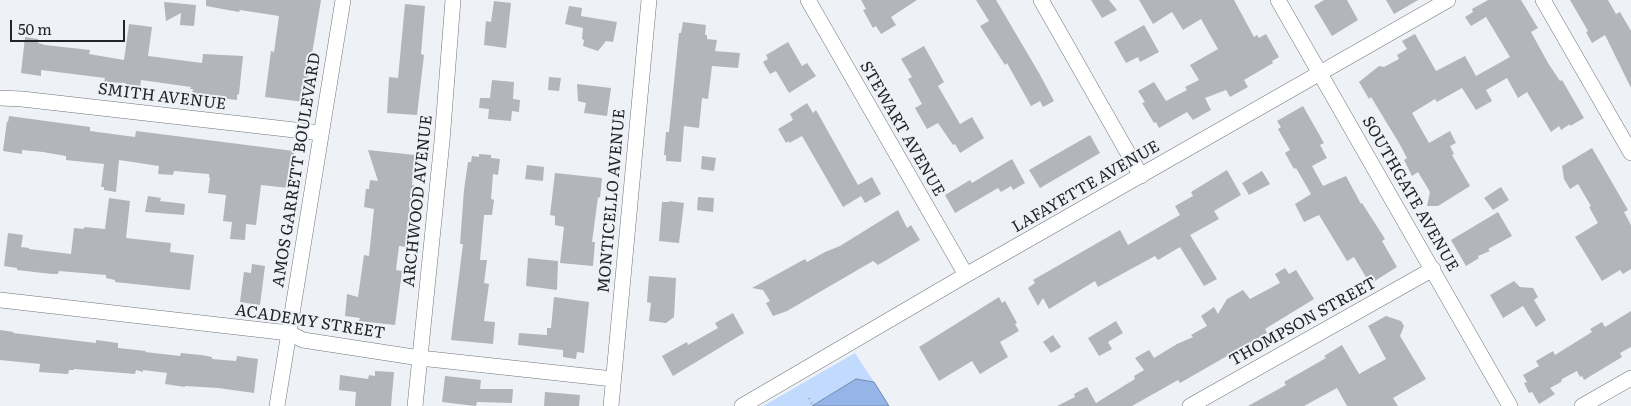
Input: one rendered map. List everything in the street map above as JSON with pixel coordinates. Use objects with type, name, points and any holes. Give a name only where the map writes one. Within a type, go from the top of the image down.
[{"type":"street","name":"AMOS GARRETT BOULEVARD","points":[[277,406],[343,0]]},
{"type":"street","name":"ARCHWOOD AVENUE","points":[[415,406],[442,141],[453,0]]},
{"type":"street","name":"MONTICELLO AVENUE","points":[[611,406],[648,0]]},
{"type":"street","name":"STEWART AVENUE","points":[[808,0],[966,275]]},
{"type":"street","points":[[1041,0],[1141,176]]},
{"type":"street","name":"SOUTHGATE AVENUE","points":[[1278,0],[1510,406]]},
{"type":"street","name":"LAFAYETTE AVENUE","points":[[742,406],[966,275],[1448,0]]},
{"type":"street","points":[[1543,0],[1631,153]]},
{"type":"street","name":"SMITH AVENUE","points":[[0,98],[321,133]]},
{"type":"street","name":"THOMPSON STREET","points":[[1190,406],[1433,269]]},
{"type":"street","name":"ACADEMY STREET","points":[[0,300],[289,333],[303,340],[420,358],[613,379]]},
{"type":"street","points":[[1582,406],[1631,378]]},
{"type":"path","points":[[809,398],[813,406]]},
{"type":"shaded area","points":[[855,353],[874,382],[856,379],[812,406],[763,406]]},
{"type":"shaded area","points":[[856,379],[874,382],[889,406],[812,406]]},
{"type":"building","points":[[206,0],[321,0],[304,102],[265,97],[271,51],[274,52],[279,16],[206,6]]},
{"type":"building","points":[[861,0],[917,0],[891,17],[896,25],[881,34],[876,26],[873,28],[863,10],[866,9]]},
{"type":"building","points":[[976,0],[996,0],[1054,101],[1043,107],[1040,101],[1031,106],[1007,63],[1005,65],[980,26],[989,21]]},
{"type":"building","points":[[1091,0],[1109,0],[1117,10],[1102,18]]},
{"type":"building","points":[[1139,0],[1234,0],[1254,37],[1257,35],[1259,38],[1266,34],[1279,57],[1272,61],[1273,63],[1244,80],[1248,87],[1230,97],[1226,90],[1205,98],[1211,110],[1193,120],[1187,112],[1159,128],[1142,103],[1145,102],[1138,91],[1154,82],[1166,101],[1187,90],[1185,87],[1199,80],[1190,65],[1218,49],[1201,19],[1183,30],[1172,12],[1153,24]]},
{"type":"building","points":[[1324,0],[1347,0],[1358,20],[1332,36],[1314,6]]},
{"type":"building","points":[[1386,0],[1418,0],[1394,14]]},
{"type":"building","points":[[1488,0],[1521,0],[1538,28],[1531,32],[1548,63],[1560,81],[1562,80],[1584,118],[1561,130],[1559,126],[1551,132],[1527,92],[1518,98],[1507,78],[1486,90],[1492,101],[1476,110],[1462,88],[1437,102],[1435,99],[1412,113],[1429,143],[1450,131],[1456,143],[1450,146],[1454,154],[1452,155],[1470,186],[1438,206],[1427,206],[1430,192],[1418,172],[1412,176],[1404,160],[1407,158],[1399,143],[1371,97],[1369,99],[1359,82],[1379,66],[1384,67],[1399,59],[1397,55],[1407,49],[1402,41],[1415,34],[1436,71],[1465,56],[1476,76],[1510,57],[1486,17],[1471,26],[1465,17],[1473,12],[1472,9]]},
{"type":"building","points":[[1570,0],[1608,0],[1616,14],[1620,12],[1631,31],[1631,88],[1605,35],[1592,43],[1586,32],[1588,31]]},
{"type":"building","points":[[494,1],[511,3],[506,48],[484,45],[486,21],[491,22]]},
{"type":"building","points":[[164,2],[196,5],[194,26],[180,25],[181,13],[166,21]]},
{"type":"building","points":[[405,4],[425,6],[421,54],[424,55],[417,115],[387,113],[389,77],[398,78]]},
{"type":"building","points":[[569,6],[582,8],[581,16],[617,22],[613,42],[606,41],[598,51],[583,46],[583,28],[565,24]]},
{"type":"building","points":[[683,22],[706,25],[705,35],[707,35],[707,39],[717,40],[715,51],[740,53],[738,68],[712,66],[708,99],[702,98],[699,128],[684,126],[681,162],[666,161],[666,155],[664,155],[666,132],[669,132],[679,33],[681,33]]},
{"type":"building","points":[[129,24],[152,27],[148,56],[202,63],[203,54],[243,56],[237,100],[192,95],[193,89],[190,89],[191,87],[141,80],[140,89],[126,87],[126,83],[104,82],[105,78],[41,70],[41,76],[21,73],[25,37],[38,39],[38,43],[45,45],[90,50],[89,54],[124,60]]},
{"type":"building","points":[[1144,25],[1159,52],[1140,62],[1138,57],[1126,63],[1114,42]]},
{"type":"building","points":[[788,42],[802,66],[807,63],[816,76],[789,93],[776,71],[770,74],[763,62],[768,59],[766,55]]},
{"type":"building","points":[[924,46],[944,82],[938,86],[960,124],[972,117],[984,138],[960,153],[938,123],[927,129],[915,108],[922,104],[908,79],[912,77],[901,59]]},
{"type":"building","points":[[549,77],[561,78],[559,91],[548,90]]},
{"type":"building","points":[[492,80],[514,82],[513,99],[520,100],[519,112],[512,111],[511,121],[488,119],[489,109],[479,108],[480,98],[490,98]]},
{"type":"building","points":[[577,84],[611,88],[607,116],[584,113],[586,103],[578,101]]},
{"type":"building","points":[[807,103],[813,113],[816,110],[858,185],[872,177],[881,194],[865,203],[861,196],[843,207],[802,136],[786,143],[778,129],[793,120],[790,114]]},
{"type":"building","points":[[1303,106],[1324,143],[1320,145],[1327,158],[1312,166],[1323,186],[1346,176],[1361,204],[1385,239],[1382,241],[1397,267],[1370,284],[1354,257],[1347,261],[1319,215],[1304,222],[1295,204],[1311,194],[1285,153],[1290,150],[1278,129],[1281,127],[1277,121]]},
{"type":"building","points":[[9,116],[90,127],[90,131],[135,137],[136,131],[294,151],[291,183],[289,183],[289,188],[261,185],[256,225],[246,224],[245,240],[230,239],[232,222],[223,221],[226,195],[208,193],[209,174],[174,171],[173,175],[158,174],[159,166],[119,160],[116,192],[104,190],[104,187],[101,187],[104,164],[66,160],[66,156],[43,152],[22,150],[22,154],[3,151]]},
{"type":"building","points":[[1090,135],[1100,153],[1040,188],[1029,170]]},
{"type":"building","points":[[1592,148],[1628,210],[1624,212],[1631,225],[1631,269],[1623,274],[1620,270],[1602,281],[1575,237],[1598,223],[1589,207],[1591,206],[1578,184],[1570,189],[1564,179],[1562,166]]},
{"type":"building","points":[[368,150],[415,155],[412,185],[414,185],[413,205],[410,205],[406,247],[399,246],[396,270],[402,271],[395,325],[359,321],[360,318],[345,316],[347,294],[358,297],[364,255],[369,256],[374,209],[364,207],[366,189],[369,189],[370,180],[378,181]]},
{"type":"building","points":[[479,154],[491,155],[491,158],[500,159],[498,175],[493,174],[491,199],[494,200],[492,215],[484,215],[480,260],[487,260],[484,283],[489,284],[484,321],[495,322],[493,344],[451,340],[463,244],[460,244],[468,162],[471,162],[472,156],[479,157]]},
{"type":"building","points":[[702,156],[716,158],[714,171],[701,169]]},
{"type":"building","points":[[1012,159],[1025,183],[1013,190],[1011,186],[1001,192],[998,188],[955,213],[945,195],[970,180],[972,183]]},
{"type":"building","points":[[527,165],[544,167],[543,181],[525,179]]},
{"type":"building","points":[[1227,170],[1241,195],[1214,211],[1219,219],[1190,235],[1217,279],[1204,286],[1180,247],[1158,260],[1155,256],[1098,287],[1095,281],[1049,309],[1043,298],[1038,306],[1028,288],[1035,283],[1033,280],[1120,230],[1128,245],[1180,215],[1175,206],[1193,196],[1191,192]]},
{"type":"building","points":[[1262,171],[1270,184],[1249,195],[1242,183]]},
{"type":"building","points":[[555,173],[602,178],[592,242],[595,242],[593,266],[560,263],[564,227],[555,225],[555,216],[550,215]]},
{"type":"building","points":[[1501,187],[1509,200],[1493,210],[1484,198]]},
{"type":"building","points":[[148,196],[161,198],[160,201],[185,204],[184,215],[145,212]]},
{"type":"building","points":[[698,197],[714,198],[713,212],[697,210]]},
{"type":"building","points":[[109,198],[130,201],[126,238],[171,243],[170,252],[194,255],[190,290],[115,282],[115,280],[106,278],[106,275],[59,271],[58,274],[52,274],[17,270],[17,268],[4,266],[8,233],[23,235],[21,247],[71,254],[74,228],[105,229]]},
{"type":"building","points":[[662,202],[684,203],[679,243],[659,241]]},
{"type":"building","points":[[898,210],[907,228],[911,225],[920,240],[878,265],[873,261],[787,311],[773,316],[766,303],[770,301],[763,290],[752,288],[805,259],[807,262],[840,246]]},
{"type":"building","points":[[1498,212],[1512,236],[1488,249],[1490,251],[1478,256],[1479,258],[1466,266],[1451,240]]},
{"type":"building","points":[[528,258],[558,261],[557,290],[526,286]]},
{"type":"building","points":[[252,264],[265,266],[260,305],[240,302],[244,272],[251,273]]},
{"type":"building","points":[[1285,268],[1289,274],[1296,270],[1314,299],[1265,329],[1267,333],[1180,383],[1178,380],[1132,406],[1057,406],[1075,397],[1074,394],[1087,387],[1096,403],[1135,379],[1134,376],[1144,370],[1135,358],[1149,350],[1154,358],[1193,337],[1191,335],[1207,326],[1201,316],[1214,307],[1218,314],[1227,299],[1243,290],[1250,299],[1280,283],[1275,274]]},
{"type":"building","points":[[649,276],[676,278],[674,317],[666,323],[649,321],[651,303],[647,302]]},
{"type":"building","points":[[1514,281],[1520,287],[1533,288],[1538,297],[1534,300],[1546,320],[1536,327],[1523,306],[1503,318],[1490,295]]},
{"type":"building","points":[[554,297],[589,302],[584,353],[577,352],[576,359],[563,357],[563,350],[518,345],[519,333],[547,335],[547,328],[551,328]]},
{"type":"building","points":[[999,297],[1002,303],[1005,301],[1017,323],[1015,324],[1019,331],[1000,342],[1008,357],[980,374],[972,361],[939,381],[919,347]]},
{"type":"building","points":[[1631,311],[1631,347],[1620,353],[1622,357],[1584,380],[1577,371],[1562,379],[1561,382],[1550,388],[1555,394],[1539,404],[1532,392],[1529,393],[1524,383],[1527,382],[1523,375],[1539,366],[1536,361],[1553,351],[1555,355],[1592,332],[1590,329],[1602,322],[1605,327]]},
{"type":"building","points":[[733,313],[744,333],[673,376],[662,356],[687,342],[688,345],[718,328],[715,323]]},
{"type":"building","points":[[1386,316],[1401,321],[1404,326],[1400,336],[1426,379],[1393,398],[1398,406],[1347,406],[1337,388],[1304,406],[1248,406],[1286,385],[1284,382],[1326,358],[1324,356],[1342,345],[1359,374],[1386,359],[1368,326]]},
{"type":"building","points":[[1116,321],[1123,333],[1108,342],[1112,349],[1099,356],[1088,338]]},
{"type":"building","points":[[0,330],[96,343],[96,340],[118,343],[118,348],[180,356],[181,353],[236,361],[237,356],[258,359],[254,393],[165,384],[167,373],[143,370],[143,372],[136,370],[135,374],[74,369],[69,370],[68,374],[39,372],[40,364],[0,360]]},
{"type":"building","points":[[1053,335],[1061,347],[1051,353],[1043,342]]},
{"type":"building","points":[[375,371],[394,372],[391,406],[355,406],[356,392],[339,390],[340,375],[368,379],[369,375],[375,376]]},
{"type":"building","points":[[445,376],[481,380],[480,389],[513,389],[512,403],[477,402],[475,406],[442,402]]},
{"type":"building","points":[[545,392],[580,395],[579,406],[544,406]]}]
